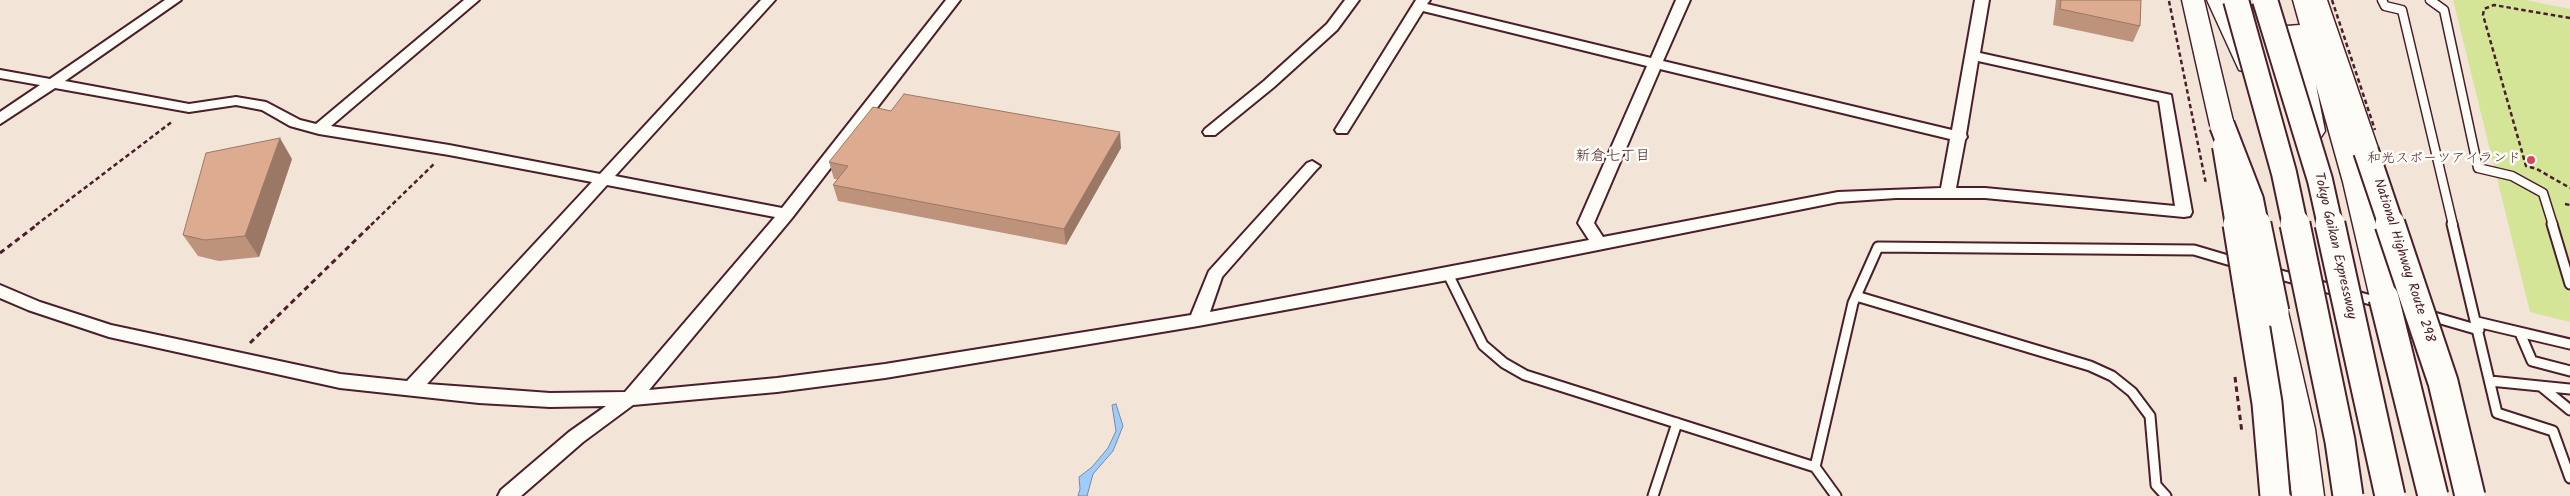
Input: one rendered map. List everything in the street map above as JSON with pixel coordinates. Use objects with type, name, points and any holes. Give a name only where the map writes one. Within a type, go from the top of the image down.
[{"type":"highway","points":[[2193,0],[2222,125],[2266,403],[2275,496]]},
{"type":"highway","points":[[2218,0],[2270,115]]},
{"type":"highway","points":[[2236,0],[2270,115],[2296,230],[2340,441],[2348,496]]},
{"type":"highway","name":"Tokyo Gaikan Expressway","points":[[2265,0],[2320,180],[2390,496]]},
{"type":"highway","points":[[2288,0],[2300,55],[2320,180]]},
{"type":"highway","points":[[2304,0],[2356,182],[2433,496]]},
{"type":"highway","name":"National Highway Route 298","points":[[2316,0],[2443,382],[2470,496]]},
{"type":"highway","points":[[2222,125],[2251,200],[2299,429],[2308,496]]},
{"type":"street","points":[[0,119],[174,0]]},
{"type":"street","points":[[319,129],[472,0]]},
{"type":"street","points":[[410,390],[768,0]]},
{"type":"street","points":[[508,496],[576,437],[629,399],[682,340],[786,214],[953,0]]},
{"type":"street","points":[[1210,132],[1269,84],[1332,27],[1352,0]]},
{"type":"street","points":[[1599,243],[1586,224],[1684,0]]},
{"type":"street","points":[[1948,192],[1960,138],[1982,0]]},
{"type":"street","points":[[1342,130],[1421,3],[1656,64],[1960,138]]},
{"type":"street","points":[[0,291],[34,306],[108,332],[340,381],[410,390],[550,400],[629,399],[777,385],[885,371],[1198,320],[1448,274],[1748,212],[1838,197],[1948,192],[1985,193],[2184,212],[2166,98],[1972,54]]},
{"type":"street","points":[[0,74],[190,108],[236,101],[266,106],[295,123],[319,129],[449,150],[786,214]]},
{"type":"street","points":[[1198,320],[1215,275],[1312,166]]},
{"type":"lane","points":[[2382,0],[2385,6],[2402,10]]},
{"type":"lane","points":[[2400,0],[2452,230],[2478,326],[2497,412],[2553,431],[2570,478]]},
{"type":"lane","points":[[2430,0],[2444,10],[2478,168],[2512,176],[2543,193],[2570,284]]},
{"type":"lane","points":[[1815,467],[1856,296],[1878,247],[2194,250],[2478,326],[2570,344]]},
{"type":"lane","points":[[1448,274],[1483,345],[1504,363],[1525,375],[1815,467],[1836,496]]},
{"type":"lane","points":[[1856,296],[2090,366],[2112,376],[2132,392],[2150,416],[2156,485],[2166,496]]},
{"type":"lane","points":[[2520,333],[2532,360],[2570,371]]},
{"type":"lane","points":[[2490,381],[2570,390]]},
{"type":"lane","points":[[2542,386],[2570,410]]},
{"type":"lane","points":[[1654,496],[1677,423]]},
{"type":"path","points":[[2570,18],[2494,5],[2484,9],[2483,15],[2526,166],[2537,169],[2570,188]]},
{"type":"path","points":[[0,253],[190,108]]},
{"type":"path","points":[[234,360],[449,150]]},
{"type":"path","points":[[2565,204],[2570,205]]},
{"type":"green space","name":"和光スポーツアイランド","points":[[2453,0],[2525,0],[2570,9],[2570,322],[2530,312]]},
{"type":"water","points":[[1116,404],[1123,426],[1113,451],[1093,474],[1087,496],[1078,496],[1080,489],[1079,477],[1092,467],[1108,448],[1116,431],[1112,405]]},
{"type":"building","points":[[2061,0],[2141,0],[2140,26],[2060,9]]},
{"type":"building","points":[[904,94],[1120,132],[1064,229],[833,185],[848,166],[829,162],[873,107],[891,111]]},
{"type":"building","points":[[280,138],[245,236],[205,240],[183,235],[206,153]]},
{"type":"place","name":"和光スポーツアイランド","points":[[2531,160]]},
{"type":"district","name":"新倉七丁目","points":[[1613,157]]}]
